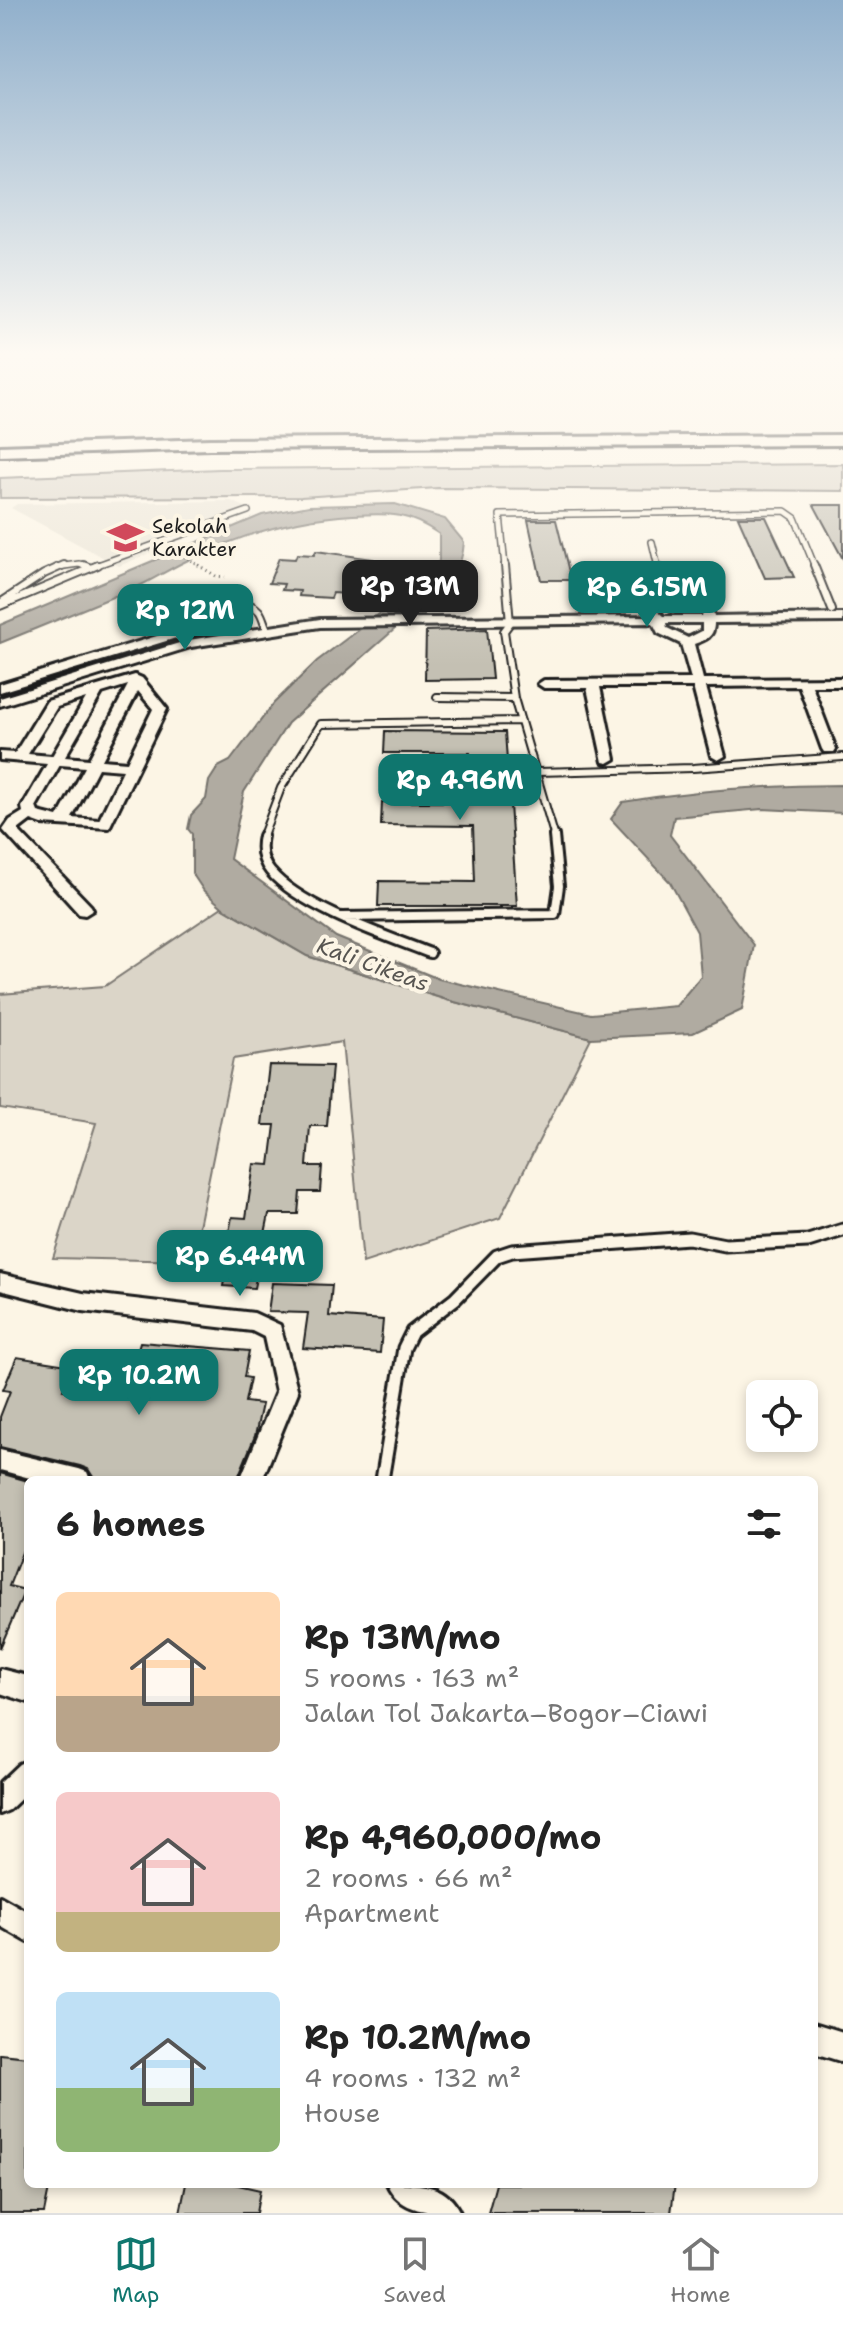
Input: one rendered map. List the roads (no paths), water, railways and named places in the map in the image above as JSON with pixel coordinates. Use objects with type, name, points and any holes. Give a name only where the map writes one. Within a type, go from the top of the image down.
[{"type":"highway","points":[[173,459],[303,459]]},
{"type":"street","points":[[0,688],[174,635],[264,624],[320,623],[451,610],[510,617]]},
{"type":"street","points":[[708,616],[837,610]]},
{"type":"street","points":[[660,615],[668,635],[687,642],[703,637],[708,631],[708,616]]},
{"type":"street","points":[[367,616],[431,623],[510,617],[660,615],[843,618]]},
{"type":"street","points":[[0,702],[264,624]]},
{"type":"street","points":[[687,642],[718,756]]},
{"type":"street","points":[[33,677],[49,687]]},
{"type":"street","points":[[19,758],[52,704],[97,690],[135,679],[160,709],[104,825],[42,820],[31,814],[29,807],[97,690]]},
{"type":"street","points":[[63,821],[137,681]]},
{"type":"street","points":[[804,682],[829,749]]},
{"type":"street","points":[[544,684],[843,682]]},
{"type":"street","points":[[593,683],[608,759]]},
{"type":"street","points":[[0,756],[132,767]]},
{"type":"street","points":[[31,814],[15,823],[10,830],[85,910]]},
{"type":"street","points":[[0,1282],[83,1302],[254,1322],[273,1331],[287,1392],[253,1476]]},
{"type":"street","points":[[0,1460],[63,1476]]},
{"type":"street","points":[[0,1681],[24,1688]]},
{"type":"street","points":[[0,1801],[24,1777]]},
{"type":"street","points":[[0,1910],[24,1925]]},
{"type":"street","points":[[818,2039],[843,2047]]},
{"type":"street","points":[[409,2188],[444,2213]]},
{"type":"lane","points":[[0,605],[248,511]]},
{"type":"lane","points":[[342,917],[555,914],[559,895],[553,835],[538,772],[514,698],[504,631],[510,617],[500,515],[785,511],[795,518],[837,610]]},
{"type":"lane","points":[[652,542],[660,615]]},
{"type":"lane","points":[[0,605],[62,564],[78,562],[91,568],[165,546]]},
{"type":"lane","points":[[189,644],[168,630],[167,622],[174,615],[202,606],[222,603],[252,607],[259,611],[264,624]]},
{"type":"lane","points":[[437,697],[514,698]]},
{"type":"lane","points":[[430,953],[342,917],[273,873],[262,858],[274,802],[298,756],[321,724],[521,721]]},
{"type":"lane","points":[[538,772],[693,768],[843,757]]},
{"type":"lane","points":[[383,1476],[404,1348],[412,1332],[455,1299],[497,1256],[512,1251],[689,1238],[725,1245],[808,1241],[843,1230]]},
{"type":"water","name":"Kali Cikeas","points":[[395,504],[445,519],[464,542],[457,569],[443,586],[288,723],[244,792],[230,859],[336,937],[439,979],[591,1014],[676,1006],[701,976],[697,932],[670,882],[611,819],[623,802],[732,789],[843,785],[843,813],[762,809],[674,817],[670,835],[754,945],[742,1010],[693,1033],[591,1038],[447,1000],[307,956],[222,907],[204,891],[192,873],[192,834],[188,829],[191,815],[206,799],[209,781],[218,767],[230,761],[274,703],[317,661],[424,580],[439,561],[439,534],[417,521],[388,514],[366,514],[311,519],[272,528],[214,548],[141,585],[0,643],[0,625],[262,515],[309,506]]},
{"type":"place","name":"Sekolah Karakter","points":[[126,538]]}]
